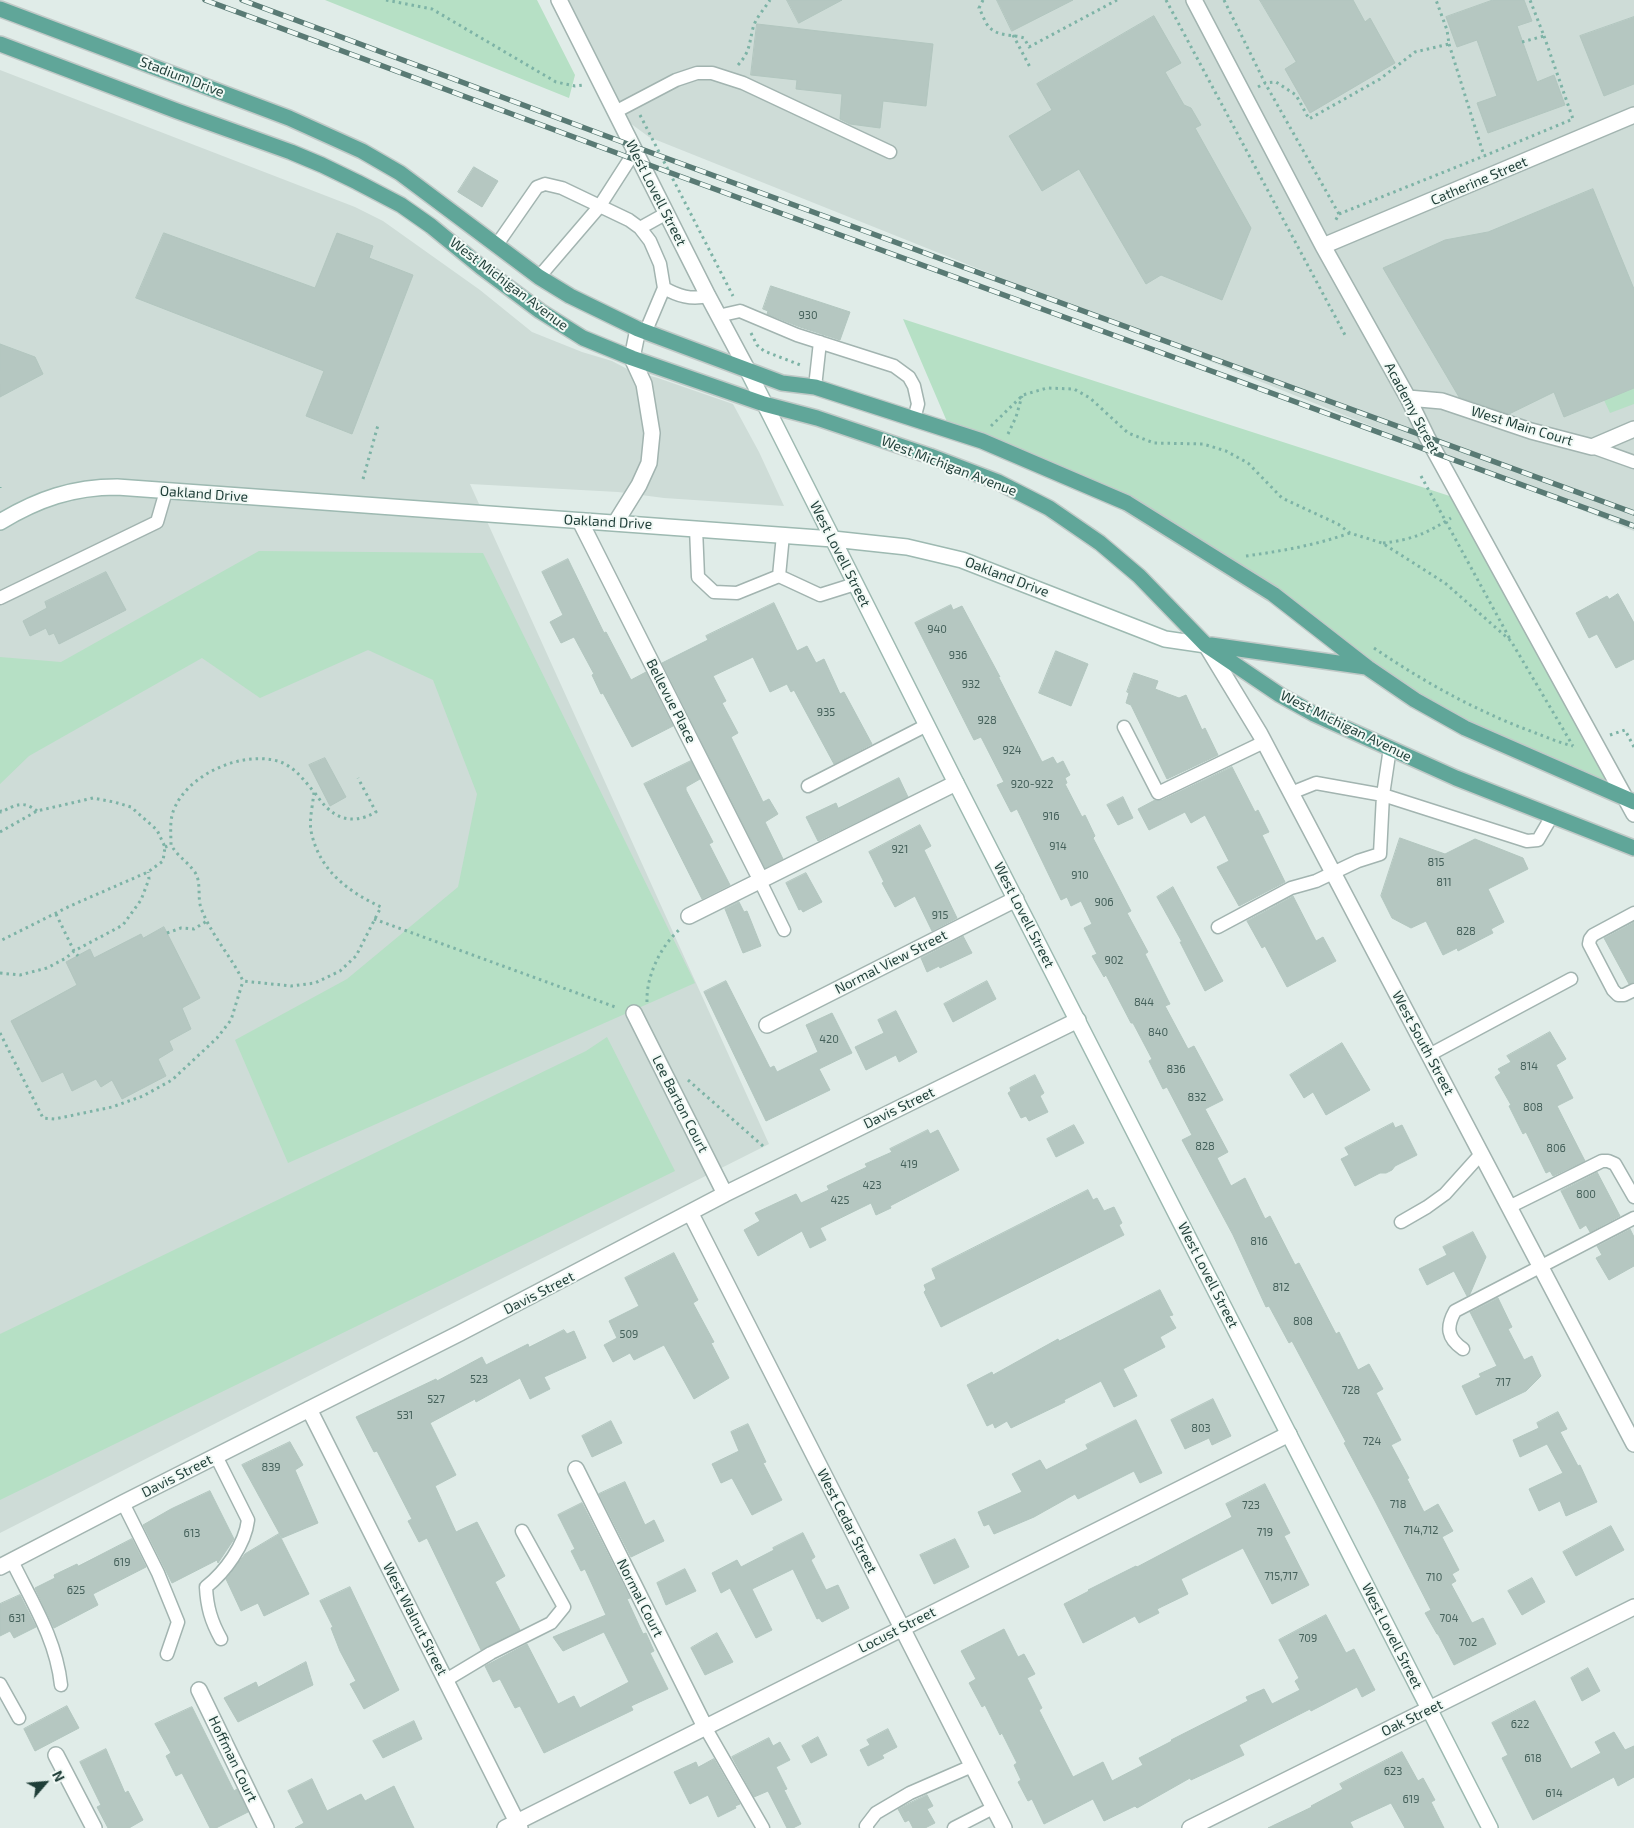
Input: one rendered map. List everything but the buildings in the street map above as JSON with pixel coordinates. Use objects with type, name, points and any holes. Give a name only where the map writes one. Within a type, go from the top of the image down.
[{"type":"main road","name":"Stadium Drive","points":[[0,9],[289,118],[362,151]]},
{"type":"main road","name":"West Michigan Avenue","points":[[0,44],[291,152],[401,204],[540,311],[583,338],[632,358],[764,404],[817,418],[930,456],[998,482],[1049,508],[1100,543],[1139,576],[1206,645],[1280,695],[1314,714],[1456,778],[1634,848]]},
{"type":"main road","name":"West Michigan Avenue","points":[[362,151],[400,173],[539,277],[570,296],[642,331],[782,383],[815,387],[982,441],[1127,503],[1272,594],[1368,668],[1415,700],[1465,728],[1629,800]]},
{"type":"main road","points":[[1206,645],[1368,668]]},
{"type":"street","name":"West Lovell Street","points":[[559,0],[926,725],[1490,1828]]},
{"type":"street","name":"Academy Street","points":[[1194,0],[1323,246],[1629,800],[1634,814]]},
{"type":"street","name":"Catherine Street","points":[[1323,246],[1634,115]]},
{"type":"street","points":[[616,522],[639,485],[648,463],[652,433],[644,384],[632,358],[642,331]]},
{"type":"street","name":"West Main Court","points":[[1408,398],[1442,401],[1532,431],[1592,447],[1634,429]]},
{"type":"street","name":"Oakland Drive","points":[[0,522],[17,511],[57,494],[93,487],[117,487],[833,539],[907,547],[962,560],[1165,638],[1206,645]]},
{"type":"street","name":"Bellevue Place","points":[[580,521],[760,881]]},
{"type":"street","name":"West South Street","points":[[1206,645],[1264,742],[1334,872],[1634,1444]]},
{"type":"street","points":[[690,916],[956,783]]},
{"type":"street","name":"Normal View Street","points":[[767,1025],[1016,900]]},
{"type":"street","name":"Lee Barton Court","points":[[641,1010],[726,1194]]},
{"type":"street","name":"Davis Street","points":[[6,1564],[726,1194],[1078,1020]]},
{"type":"street","name":"West Cedar Street","points":[[690,1214],[1004,1828]]},
{"type":"street","name":"West Walnut Street","points":[[309,1409],[446,1680],[514,1826]]},
{"type":"street","name":"Locust Street","points":[[514,1826],[705,1727],[1289,1434]]},
{"type":"street","name":"Normal Court","points":[[576,1469],[705,1727]]},
{"type":"street","name":"Oak Street","points":[[1190,1828],[1634,1607]]},
{"type":"street","name":"Hoffman Court","points":[[199,1690],[266,1828]]},
{"type":"street","points":[[56,1755],[94,1828]]},
{"type":"lane","points":[[615,112],[676,80],[697,73],[712,72],[743,83],[890,152]]},
{"type":"lane","points":[[539,277],[599,207],[635,151]]},
{"type":"lane","points":[[496,246],[537,187],[545,184],[562,188],[629,220],[640,228],[650,241],[660,264],[664,288],[642,331]]},
{"type":"lane","points":[[640,228],[667,213]]},
{"type":"lane","points":[[664,288],[683,297],[699,298],[708,296]]},
{"type":"lane","points":[[718,316],[740,311],[797,335],[894,366],[909,377],[917,396],[918,404],[914,419]]},
{"type":"lane","points":[[815,387],[820,342]]},
{"type":"lane","points":[[1592,447],[1634,462]]},
{"type":"lane","points":[[0,598],[156,522],[166,491]]},
{"type":"lane","points":[[696,528],[698,577],[714,592],[737,593],[779,576],[820,595],[855,584]]},
{"type":"lane","points":[[779,576],[783,535]]},
{"type":"lane","points":[[808,786],[926,725]]},
{"type":"lane","points":[[1124,727],[1158,793],[1264,742]]},
{"type":"lane","points":[[1218,927],[1291,888],[1316,881],[1380,854],[1383,795],[1390,748]]},
{"type":"lane","points":[[1291,793],[1316,783],[1383,795],[1527,841],[1538,840],[1552,816]]},
{"type":"lane","points":[[760,881],[784,930]]},
{"type":"lane","points":[[1634,913],[1593,935],[1589,944],[1613,990],[1618,995],[1624,995],[1634,990]]},
{"type":"lane","points":[[1429,1055],[1571,979]]},
{"type":"lane","points":[[1401,1222],[1445,1194],[1481,1154]]},
{"type":"lane","points":[[1509,1207],[1602,1161],[1615,1164],[1634,1197]]},
{"type":"lane","points":[[1463,1349],[1454,1343],[1450,1334],[1449,1321],[1455,1311],[1634,1218]]},
{"type":"lane","points":[[216,1456],[248,1520],[247,1530],[226,1569],[206,1587],[206,1604],[221,1638]]},
{"type":"lane","points":[[123,1503],[158,1573],[178,1622],[167,1654]]},
{"type":"lane","points":[[446,1680],[491,1653],[551,1622],[564,1607],[522,1530]]},
{"type":"lane","points":[[6,1564],[50,1636],[59,1665],[61,1685]]},
{"type":"lane","points":[[0,1684],[19,1718]]},
{"type":"lane","points":[[705,1727],[763,1828]]},
{"type":"lane","points":[[867,1828],[866,1826],[876,1813],[910,1793],[972,1766]]},
{"type":"lane","points":[[954,1828],[993,1808]]},
{"type":"path","points":[[386,0],[432,10],[556,82],[575,86]]},
{"type":"path","points":[[737,72],[737,66],[745,58],[751,44],[753,26],[770,0]]},
{"type":"path","points":[[983,0],[979,8],[989,27],[1005,36],[1013,34],[1024,38],[1029,47],[1117,0]]},
{"type":"path","points":[[1166,0],[1345,335]]},
{"type":"path","points":[[1224,0],[1265,84],[1339,214]]},
{"type":"path","points":[[1436,0],[1491,176]]},
{"type":"path","points":[[1323,246],[1339,214],[1573,119],[1530,0]]},
{"type":"path","points":[[1013,34],[1031,69]]},
{"type":"path","points":[[1522,42],[1544,36]]},
{"type":"path","points":[[1244,95],[1265,84],[1276,82],[1296,95],[1309,119],[1380,79],[1415,52],[1449,44]]},
{"type":"path","points":[[634,102],[757,344],[764,351],[816,371]]},
{"type":"path","points":[[982,424],[991,427],[1022,395],[1047,388],[1074,389],[1090,398],[1128,434],[1154,443],[1203,444],[1226,451],[1248,463],[1282,498],[1338,524],[1350,533],[1382,543],[1445,583],[1511,641]]},
{"type":"path","points":[[1008,435],[1016,417],[1022,395]]},
{"type":"path","points":[[363,479],[378,425]]},
{"type":"path","points":[[1422,476],[1511,641],[1572,746]]},
{"type":"path","points":[[1382,543],[1399,541],[1423,534],[1467,508]]},
{"type":"path","points":[[1242,556],[1285,551],[1350,533]]},
{"type":"path","points":[[1612,734],[1625,730],[1634,746]]},
{"type":"path","points":[[0,1033],[43,1118],[55,1119],[112,1107],[143,1096],[172,1080],[217,1038],[231,1020],[243,982],[235,964],[215,937],[200,906],[195,872],[177,855],[171,845],[171,820],[175,806],[186,792],[209,773],[232,762],[255,758],[274,760],[297,771],[328,810],[352,820],[366,817],[376,812],[358,778]]},
{"type":"path","points":[[243,982],[291,986],[315,983],[340,971],[356,956],[381,907],[365,900],[330,874],[317,849],[311,830],[314,792]]},
{"type":"path","points":[[0,832],[37,811],[93,798],[131,807],[157,830],[166,847],[163,861],[148,872],[0,941]]},
{"type":"path","points":[[0,811],[18,804],[29,805],[37,811]]},
{"type":"path","points":[[166,847],[171,845]]},
{"type":"path","points":[[0,973],[20,975],[47,968],[66,958],[74,951],[123,925],[141,900],[149,879],[148,872]]},
{"type":"path","points":[[56,914],[78,956]]},
{"type":"path","points":[[374,919],[641,1010],[658,959],[665,945],[688,923],[690,916]]},
{"type":"path","points":[[167,933],[181,928],[194,929],[207,921]]},
{"type":"path","points":[[683,1076],[764,1146]]},
{"type":"shaded area","points":[[559,0],[1634,0],[1634,531],[649,137],[615,112]]},
{"type":"shaded area","points":[[0,70],[355,207],[383,221],[480,290],[532,332],[582,352],[612,361],[631,371],[658,378],[733,404],[759,452],[784,506],[664,498],[618,492],[470,484],[769,1144],[0,1533]]},
{"type":"green space","points":[[325,0],[537,0],[575,75],[569,98]]},
{"type":"green space","points":[[903,319],[1462,500],[1624,798],[1465,728],[1368,668],[1127,503],[951,431]]},
{"type":"green space","points":[[1634,388],[1634,404],[1610,413],[1604,400]]},
{"type":"green space","points":[[259,551],[483,553],[695,983],[288,1163],[235,1040],[347,979],[458,887],[477,794],[433,680],[368,650],[260,698],[202,658],[29,756],[0,784],[0,657],[61,662]]},
{"type":"green space","points":[[607,1037],[675,1171],[0,1500],[0,1334],[586,1051]]},
{"type":"railway","points":[[205,0],[1634,526]]},
{"type":"railway","points":[[242,0],[633,146],[1634,513]]}]
